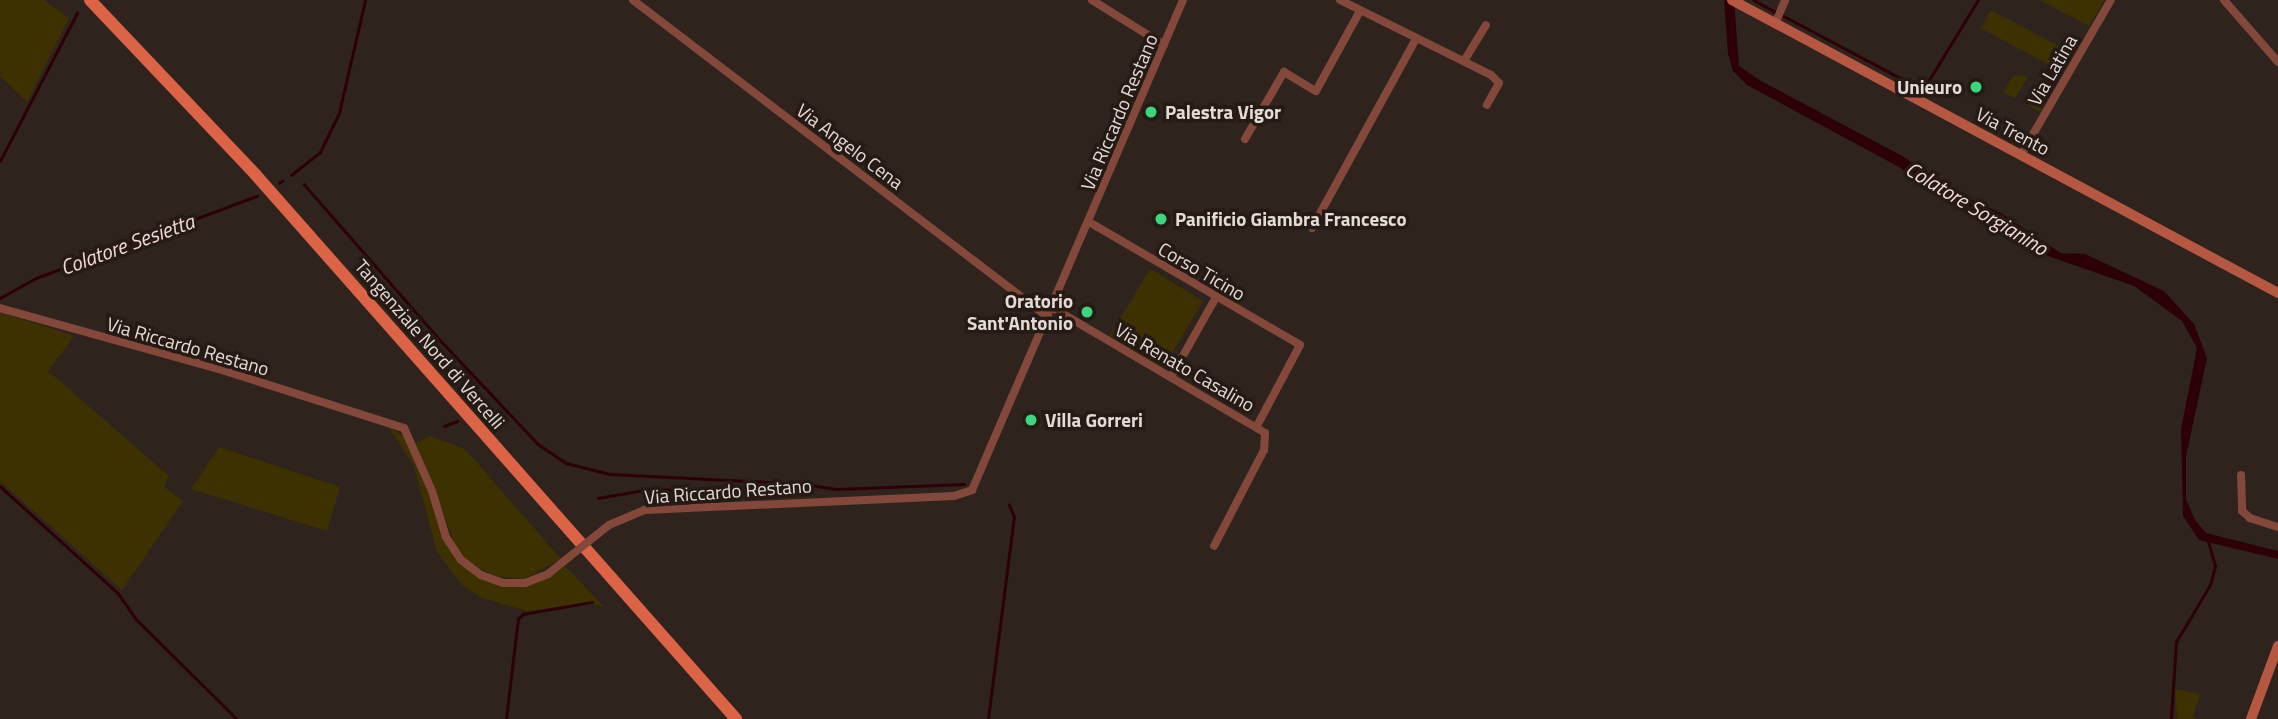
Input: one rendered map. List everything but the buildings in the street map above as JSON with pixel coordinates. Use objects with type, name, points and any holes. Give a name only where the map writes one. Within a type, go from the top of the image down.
[{"type":"main road","points":[[79,0],[112,31],[140,48]]},
{"type":"main road","name":"Tangenziale Nord di Vercelli","points":[[90,0],[140,48],[736,719]]},
{"type":"main road","points":[[101,0],[114,22]]},
{"type":"street","name":"Via Angelo Cena","points":[[633,0],[1049,318]]},
{"type":"street","points":[[1092,0],[1164,45]]},
{"type":"street","name":"Via Riccardo Restano","points":[[0,309],[225,371],[404,428],[432,491],[446,537],[461,560],[481,575],[503,583],[525,583],[548,574],[609,525],[645,510],[967,494],[974,488],[1053,309],[1183,0]]},
{"type":"street","points":[[1340,0],[1464,61],[1499,83],[1487,105]]},
{"type":"street","name":"Via Trento","points":[[1732,0],[1743,6],[1780,12],[2021,155],[2278,293]]},
{"type":"street","name":"Via Latina","points":[[2021,155],[2111,0]]},
{"type":"street","points":[[2224,0],[2278,62]]},
{"type":"street","points":[[1245,139],[1284,72],[1316,91],[1360,11]]},
{"type":"street","points":[[1464,61],[1486,25]]},
{"type":"street","points":[[1312,228],[1416,39]]},
{"type":"street","name":"Corso Ticino","points":[[1089,222],[1300,345],[1256,426]]},
{"type":"street","points":[[1171,377],[1216,297]]},
{"type":"street","name":"Via Renato Casalino","points":[[1053,309],[1265,433],[1264,450],[1214,546]]},
{"type":"street","points":[[2241,475],[2242,510],[2250,518],[2278,527]]},
{"type":"street","points":[[2252,718],[2278,646]]},
{"type":"shaded area","points":[[0,0],[44,0],[69,18],[27,102],[0,76]]},
{"type":"shaded area","points":[[2040,0],[2104,0],[2089,26]]},
{"type":"shaded area","points":[[1991,10],[2073,54],[2063,72],[1981,29]]},
{"type":"shaded area","points":[[2014,75],[2028,77],[2015,98],[2003,92]]},
{"type":"shaded area","points":[[2040,88],[2053,88],[2040,112],[2025,103]]},
{"type":"shaded area","points":[[1150,269],[1203,301],[1163,368],[1110,336]]},
{"type":"shaded area","points":[[0,312],[74,336],[48,371],[169,476],[164,487],[183,501],[122,590],[0,481]]},
{"type":"shaded area","points":[[388,426],[405,437],[430,492],[443,539],[482,579],[526,586],[565,566],[604,607],[587,603],[527,611],[482,598],[461,584],[437,552],[414,466]]},
{"type":"shaded area","points":[[430,436],[465,449],[561,559],[524,579],[494,576],[467,561],[457,549],[415,443]]},
{"type":"shaded area","points":[[219,447],[340,487],[327,531],[191,489]]},
{"type":"shaded area","points":[[2175,689],[2200,694],[2193,717],[2197,719],[2177,719]]},
{"type":"water","name":"Colatore Sorgianino","points":[[1724,0],[1734,0],[1739,66],[1761,81],[1904,157],[1948,189],[2001,213],[2061,253],[2085,254],[2164,291],[2194,324],[2207,358],[2186,457],[2186,499],[2195,520],[2206,533],[2278,551],[2278,559],[2199,540],[2183,516],[2181,429],[2197,348],[2182,321],[2134,286],[2045,255],[1985,212],[1944,198],[1899,167],[1747,85],[1733,71],[1728,54]]},
{"type":"waterway","name":"Colatore Sesietta","points":[[291,175],[320,152],[339,113],[365,0]]},
{"type":"waterway","points":[[1754,0],[1776,12]]},
{"type":"waterway","points":[[1782,15],[1923,90],[1978,0]]},
{"type":"waterway","points":[[0,161],[77,13]]},
{"type":"waterway","points":[[304,184],[442,342],[538,444],[566,463],[610,474],[805,484],[836,489],[964,484]]},
{"type":"waterway","name":"Colatore Sesietta","points":[[0,298],[36,278],[257,196]]},
{"type":"waterway","points":[[474,406],[478,403]]},
{"type":"waterway","points":[[444,426],[457,421]]},
{"type":"waterway","points":[[0,486],[118,593],[137,620],[237,719]]},
{"type":"waterway","points":[[598,498],[649,489],[798,494]]},
{"type":"waterway","points":[[988,719],[1014,517],[1009,505]]},
{"type":"waterway","points":[[2171,719],[2176,642],[2210,585],[2215,566],[2208,541]]},
{"type":"waterway","points":[[506,719],[518,619],[523,614],[592,602]]},
{"type":"place","name":"Unieuro","points":[[1976,87]]},
{"type":"place","name":"Palestra Vigor","points":[[1151,112]]},
{"type":"place","name":"Panificio Giambra Francesco","points":[[1161,219]]},
{"type":"place","name":"Oratorio Sant'Antonio","points":[[1087,312]]},
{"type":"place","name":"Villa Gorreri","points":[[1031,420]]}]
